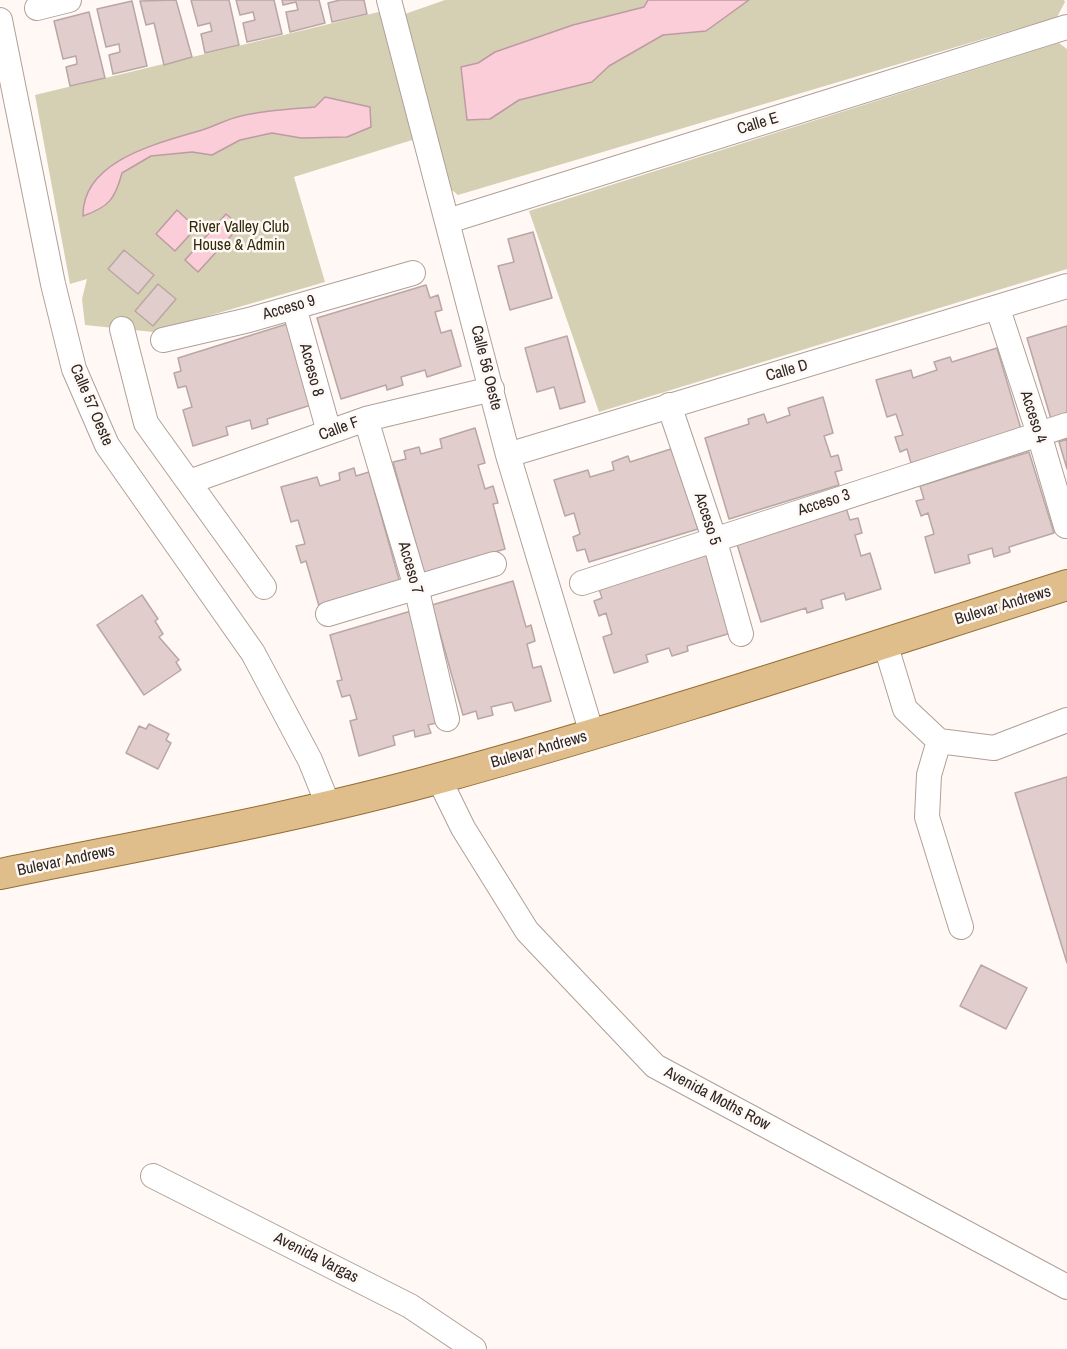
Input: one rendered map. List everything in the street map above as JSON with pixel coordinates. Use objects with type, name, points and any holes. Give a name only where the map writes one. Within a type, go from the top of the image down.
[{"type":"main road","name":"Bulevar Andrews","points":[[0,874],[329,807],[439,779],[592,734],[1067,585]]},
{"type":"street","points":[[37,8],[69,0]]},
{"type":"street","name":"Calle 56 Oeste","points":[[389,0],[508,455],[592,734]]},
{"type":"street","name":"Calle 57 Oeste","points":[[0,20],[53,284],[74,369],[107,445],[253,653],[310,760],[329,807]]},
{"type":"street","name":"Calle E","points":[[448,221],[1067,27]]},
{"type":"street","name":"Acceso 9","points":[[164,340],[294,307],[413,273]]},
{"type":"street","name":"Calle D","points":[[508,455],[669,405],[998,309],[1067,286]]},
{"type":"street","name":"Acceso 8","points":[[294,307],[329,432]]},
{"type":"street","name":"Acceso 4","points":[[998,309],[1066,526]]},
{"type":"street","points":[[123,329],[146,423],[264,586]]},
{"type":"street","name":"Calle F","points":[[189,482],[366,419],[492,389]]},
{"type":"street","name":"Acceso 5","points":[[669,405],[714,538],[741,634]]},
{"type":"street","name":"Acceso 7","points":[[366,419],[416,587],[447,719]]},
{"type":"street","name":"Acceso 3","points":[[582,583],[714,538],[1067,425]]},
{"type":"street","points":[[328,614],[494,564]]},
{"type":"street","points":[[885,643],[905,709],[939,741],[994,748],[1067,720]]},
{"type":"street","points":[[939,741],[929,775],[927,817],[961,927]]},
{"type":"street","name":"Avenida Moths Row","points":[[439,779],[463,828],[526,931],[655,1066],[1067,1287]]},
{"type":"street","name":"Avenida Vargas","points":[[153,1176],[410,1306],[474,1349]]},
{"type":"green space","points":[[445,0],[1064,0],[1065,2],[1057,17],[458,195],[448,187],[402,15]]},
{"type":"green space","name":"River Valley Club House & Admin","points":[[391,9],[425,136],[294,177],[325,282],[153,332],[85,325],[82,299],[87,279],[70,284],[35,95]]},
{"type":"green space","points":[[1059,43],[1067,49],[1067,269],[599,412],[529,211]]},
{"type":"shaded area","points":[[648,0],[749,0],[706,31],[663,35],[609,66],[592,82],[519,100],[490,119],[467,120],[461,67],[478,63],[495,52],[573,25],[644,7]]},
{"type":"shaded area","points":[[325,97],[370,107],[371,127],[347,137],[301,138],[272,133],[240,140],[212,155],[192,152],[151,156],[122,173],[110,201],[83,216],[86,197],[95,181],[126,157],[145,148],[236,117],[268,111],[315,107]]},
{"type":"shaded area","points":[[177,210],[196,228],[175,251],[156,234]]},
{"type":"shaded area","points":[[226,214],[240,226],[198,272],[185,260]]},
{"type":"building","points":[[176,0],[192,57],[164,65],[154,23],[146,25],[140,1]]},
{"type":"building","points":[[191,0],[229,0],[239,45],[205,53],[201,34],[212,31],[210,23],[198,26]]},
{"type":"building","points":[[236,0],[274,0],[282,34],[247,42],[243,23],[255,20],[253,12],[240,15]]},
{"type":"building","points":[[282,0],[319,0],[325,23],[290,32],[286,12],[298,10],[296,2],[283,5]]},
{"type":"building","points":[[340,0],[364,0],[367,14],[332,22],[328,3]]},
{"type":"building","points":[[132,1],[147,66],[113,74],[109,55],[120,52],[119,44],[106,47],[97,9]]},
{"type":"building","points":[[89,12],[105,78],[70,86],[66,67],[77,64],[76,56],[63,59],[54,21]]},
{"type":"building","points":[[533,232],[552,298],[510,310],[498,266],[514,262],[508,239]]},
{"type":"building","points":[[124,250],[154,275],[138,294],[108,269]]},
{"type":"building","points":[[158,284],[176,299],[153,326],[135,311]]},
{"type":"building","points":[[426,285],[430,298],[438,295],[442,310],[435,312],[441,333],[451,330],[461,366],[427,377],[425,370],[401,377],[403,385],[387,390],[386,385],[341,399],[317,318]]},
{"type":"building","points":[[287,324],[311,405],[267,419],[268,424],[252,429],[250,420],[226,427],[228,435],[193,446],[183,410],[192,407],[186,386],[178,388],[174,373],[181,371],[178,358]]},
{"type":"building","points":[[1067,326],[1067,414],[1051,419],[1027,338]]},
{"type":"building","points":[[567,336],[585,402],[560,409],[554,387],[537,392],[525,348]]},
{"type":"building","points":[[997,348],[1021,429],[911,463],[907,449],[900,452],[895,437],[903,435],[896,414],[887,417],[876,380],[911,370],[913,378],[937,370],[934,362],[950,357],[952,362]]},
{"type":"building","points":[[823,397],[833,433],[824,436],[831,457],[838,455],[842,470],[835,472],[839,485],[729,519],[705,438],[749,424],[748,419],[764,414],[767,423],[790,415],[788,408]]},
{"type":"building","points":[[475,428],[485,463],[478,465],[485,489],[493,486],[498,503],[493,504],[505,549],[424,573],[393,462],[406,459],[404,451],[419,447],[421,454],[442,448],[440,439]]},
{"type":"building","points":[[1067,439],[1067,469],[1059,442]]},
{"type":"building","points":[[674,448],[698,529],[589,562],[585,549],[577,551],[573,537],[580,534],[574,513],[565,516],[554,480],[588,470],[590,477],[614,470],[612,462],[628,456],[630,462]]},
{"type":"building","points":[[1029,452],[1054,533],[1009,547],[1010,552],[994,557],[992,548],[968,555],[970,563],[935,573],[925,537],[934,534],[928,513],[921,516],[916,501],[924,499],[920,486]]},
{"type":"building","points":[[354,468],[356,476],[369,472],[400,583],[319,606],[306,561],[301,563],[296,546],[305,544],[298,520],[291,522],[281,487],[317,477],[320,486],[340,480],[339,473]]},
{"type":"building","points":[[846,508],[850,520],[858,518],[862,533],[855,535],[861,556],[870,553],[881,589],[846,600],[844,593],[821,600],[823,608],[807,613],[806,608],[761,622],[736,541]]},
{"type":"building","points":[[707,552],[731,633],[687,646],[688,651],[672,656],[669,648],[646,655],[648,662],[614,673],[603,637],[612,634],[606,613],[599,616],[594,601],[602,598],[598,586]]},
{"type":"building","points":[[513,581],[526,627],[531,625],[535,641],[527,644],[533,668],[541,666],[551,701],[515,711],[512,702],[491,707],[493,715],[478,719],[476,711],[463,715],[432,605]]},
{"type":"building","points":[[142,595],[158,619],[155,621],[163,634],[159,637],[179,660],[176,662],[181,670],[144,695],[97,625]]},
{"type":"building","points":[[411,611],[441,722],[428,725],[431,733],[415,737],[414,730],[393,736],[395,745],[359,756],[350,721],[357,719],[350,695],[342,697],[337,681],[342,680],[330,635]]},
{"type":"building","points":[[149,724],[169,734],[166,740],[171,743],[158,769],[126,753],[139,726],[146,729]]},
{"type":"building","points":[[1067,777],[1067,963],[1015,793]]},
{"type":"building","points":[[981,965],[1027,988],[1006,1029],[960,1006]]}]
